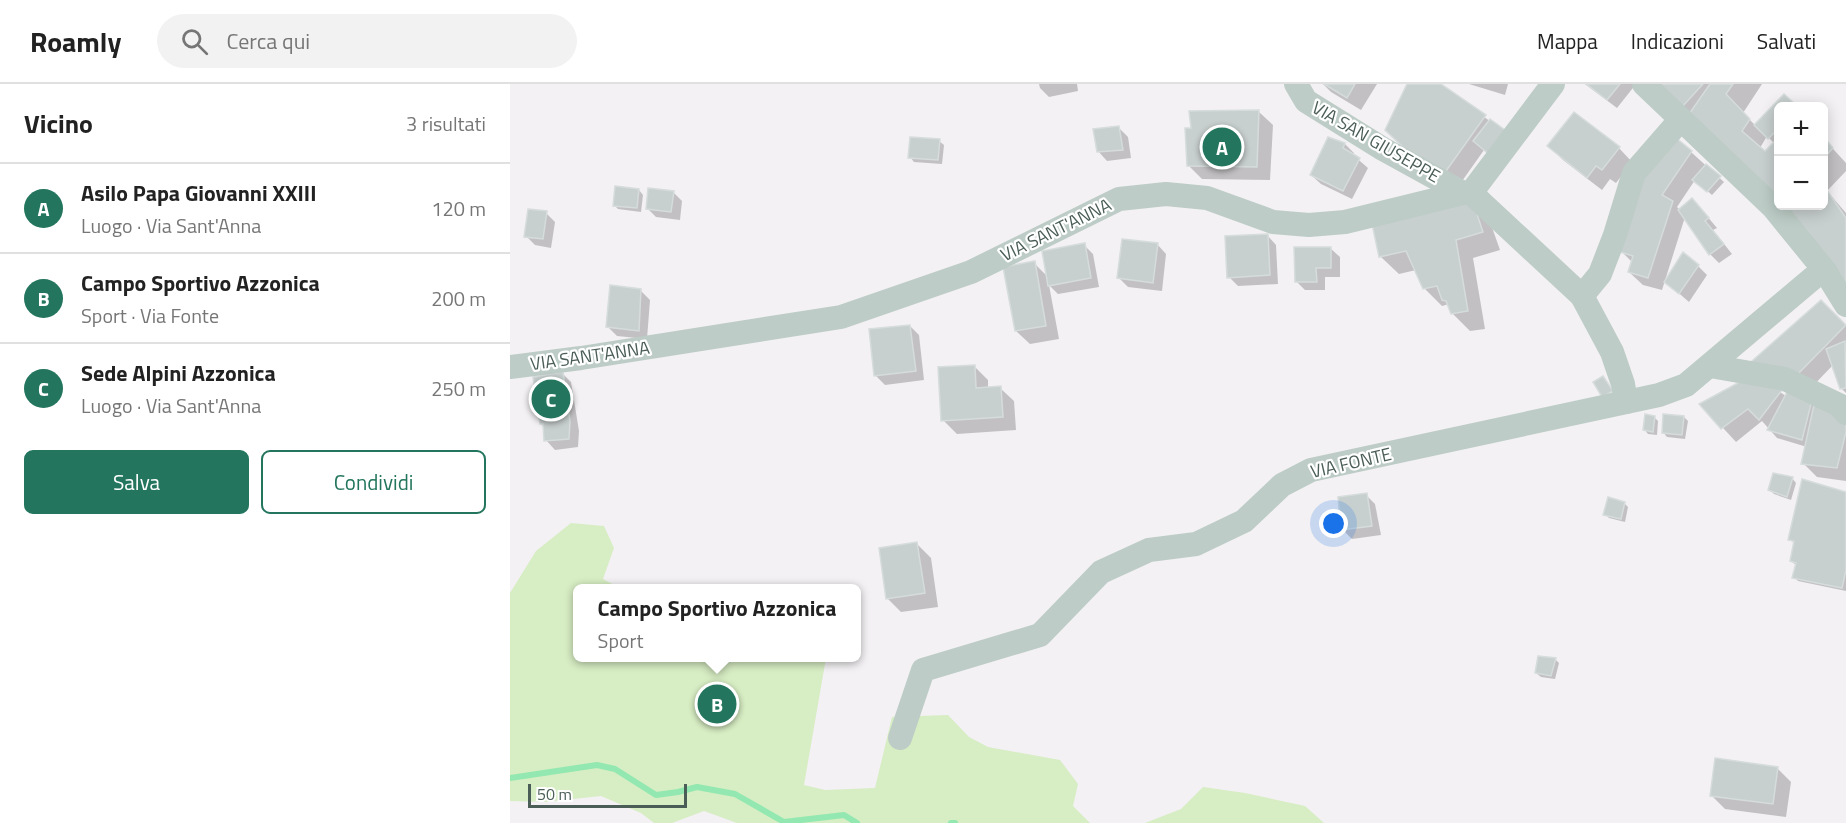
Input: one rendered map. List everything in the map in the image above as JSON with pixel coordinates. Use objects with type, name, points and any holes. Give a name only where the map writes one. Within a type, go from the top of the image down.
[{"type":"street","name":"VIA SAN GIUSEPPE","points":[[1296,84],[1306,101],[1383,149],[1467,193],[1582,296],[1612,352],[1623,384],[1626,402]]},
{"type":"street","points":[[1467,193],[1553,84]]},
{"type":"street","points":[[1644,84],[1773,207],[1825,271],[1846,305]]},
{"type":"street","points":[[1582,296],[1600,274],[1616,235],[1634,173],[1681,119]]},
{"type":"street","name":"VIA SANT'ANNA","points":[[510,367],[841,317],[971,272],[1119,199],[1166,194],[1207,198],[1273,222],[1309,225],[1345,222],[1467,193]]},
{"type":"street","name":"VIA FONTE","points":[[900,738],[923,670],[1040,635],[1101,572],[1149,550],[1196,544],[1244,520],[1281,485],[1311,470],[1659,395],[1686,385],[1813,278],[1825,271]]},
{"type":"street","points":[[1710,366],[1785,379],[1839,405],[1846,413]]},
{"type":"green space","points":[[571,523],[604,526],[614,548],[603,579],[612,584],[573,584],[573,662],[825,662],[804,785],[825,790],[875,788],[892,717],[948,715],[969,737],[988,747],[1060,760],[1078,784],[1073,806],[1090,823],[737,823],[704,811],[672,823],[654,823],[641,813],[601,796],[545,802],[510,801],[510,593],[536,551]]},
{"type":"green space","points":[[1203,787],[1305,806],[1324,823],[1145,823],[1181,809]]},
{"type":"building","points":[[1324,84],[1355,84],[1347,98]]},
{"type":"building","points":[[1407,84],[1441,84],[1486,115],[1446,171],[1418,161],[1385,130]]},
{"type":"building","points":[[1586,84],[1620,84],[1607,100]]},
{"type":"building","points":[[1656,84],[1703,84],[1682,107]]},
{"type":"building","points":[[1710,84],[1733,84],[1726,94],[1750,119],[1742,131],[1765,151],[1774,142],[1774,198],[1687,117]]},
{"type":"building","points":[[1784,94],[1793,102],[1776,102]]},
{"type":"building","points":[[1774,104],[1774,133],[1768,139],[1754,125]]},
{"type":"building","points":[[1259,110],[1257,167],[1187,166],[1185,128],[1191,128],[1189,111]]},
{"type":"building","points":[[1574,112],[1620,147],[1602,170],[1596,166],[1587,178],[1547,146]]},
{"type":"building","points":[[1490,119],[1509,133],[1491,156],[1473,141]]},
{"type":"building","points":[[1119,126],[1123,150],[1097,152],[1093,129]]},
{"type":"building","points":[[910,137],[940,139],[938,160],[908,158]]},
{"type":"building","points":[[1328,137],[1345,143],[1343,148],[1360,158],[1343,191],[1310,175]]},
{"type":"building","points":[[1675,137],[1692,151],[1662,195],[1673,201],[1648,278],[1628,272],[1633,256],[1620,252],[1643,175]]},
{"type":"building","points":[[1828,142],[1833,148],[1828,154]]},
{"type":"building","points":[[1706,164],[1721,176],[1707,192],[1692,180]]},
{"type":"building","points":[[615,186],[639,189],[637,208],[613,206]]},
{"type":"building","points":[[648,188],[674,191],[671,212],[646,209]]},
{"type":"building","points":[[1828,192],[1846,218],[1846,288],[1784,210],[1828,210]]},
{"type":"building","points":[[1471,196],[1483,232],[1456,240],[1468,311],[1451,314],[1437,286],[1423,289],[1406,251],[1379,257],[1371,219]]},
{"type":"building","points":[[1692,198],[1709,218],[1705,221],[1724,244],[1709,255],[1678,210]]},
{"type":"building","points":[[528,209],[547,211],[543,239],[524,237]]},
{"type":"building","points":[[1268,234],[1270,275],[1227,278],[1225,236]]},
{"type":"building","points":[[1122,239],[1158,243],[1153,283],[1117,278]]},
{"type":"building","points":[[1085,243],[1091,278],[1048,286],[1042,251]]},
{"type":"building","points":[[1294,247],[1331,247],[1331,268],[1316,268],[1317,282],[1295,282]]},
{"type":"building","points":[[1683,252],[1699,265],[1679,294],[1664,282]]},
{"type":"building","points":[[1035,261],[1046,326],[1015,331],[1003,267]]},
{"type":"building","points":[[610,285],[641,289],[639,331],[606,327]]},
{"type":"building","points":[[1821,300],[1846,325],[1794,378],[1743,369]]},
{"type":"building","points":[[910,325],[916,371],[874,376],[869,329]]},
{"type":"building","points":[[1845,341],[1846,388],[1840,389],[1826,349]]},
{"type":"building","points":[[975,365],[976,388],[1001,386],[1003,417],[941,421],[938,367]]},
{"type":"building","points":[[563,372],[570,421],[569,439],[544,441],[543,424],[540,424],[533,377]]},
{"type":"building","points":[[1603,376],[1613,391],[1602,397],[1593,382]]},
{"type":"building","points":[[1747,378],[1782,390],[1759,420],[1748,409],[1721,429],[1699,404]]},
{"type":"building","points":[[1788,390],[1813,396],[1802,440],[1767,430]]},
{"type":"building","points":[[1815,400],[1846,418],[1846,432],[1837,468],[1801,464]]},
{"type":"building","points":[[1645,414],[1655,416],[1653,432],[1643,430]]},
{"type":"building","points":[[1663,414],[1684,416],[1682,435],[1662,433]]},
{"type":"building","points":[[1773,473],[1793,477],[1787,497],[1768,490]]},
{"type":"building","points":[[1802,479],[1846,492],[1846,570],[1842,588],[1792,578],[1796,563],[1790,561],[1794,541],[1788,540]]},
{"type":"building","points":[[1367,493],[1372,526],[1341,530],[1338,497]]},
{"type":"building","points":[[1608,497],[1625,502],[1621,519],[1603,515]]},
{"type":"building","points":[[917,542],[925,593],[886,599],[879,548]]},
{"type":"building","points":[[1538,656],[1556,658],[1551,676],[1535,673]]},
{"type":"building","points":[[1715,758],[1778,767],[1773,804],[1710,796]]},
{"type":"waterway","points":[[510,778],[597,765],[615,769],[656,795],[697,787],[735,794],[784,822],[844,815],[857,823]]},
{"type":"place","name":"Asilo Papa Giovanni XXIII","points":[[1222,147]]},
{"type":"place","name":"Sede Alpini Azzonica","points":[[551,399]]},
{"type":"place","name":"Campo Sportivo Azzonica","points":[[717,704]]}]
